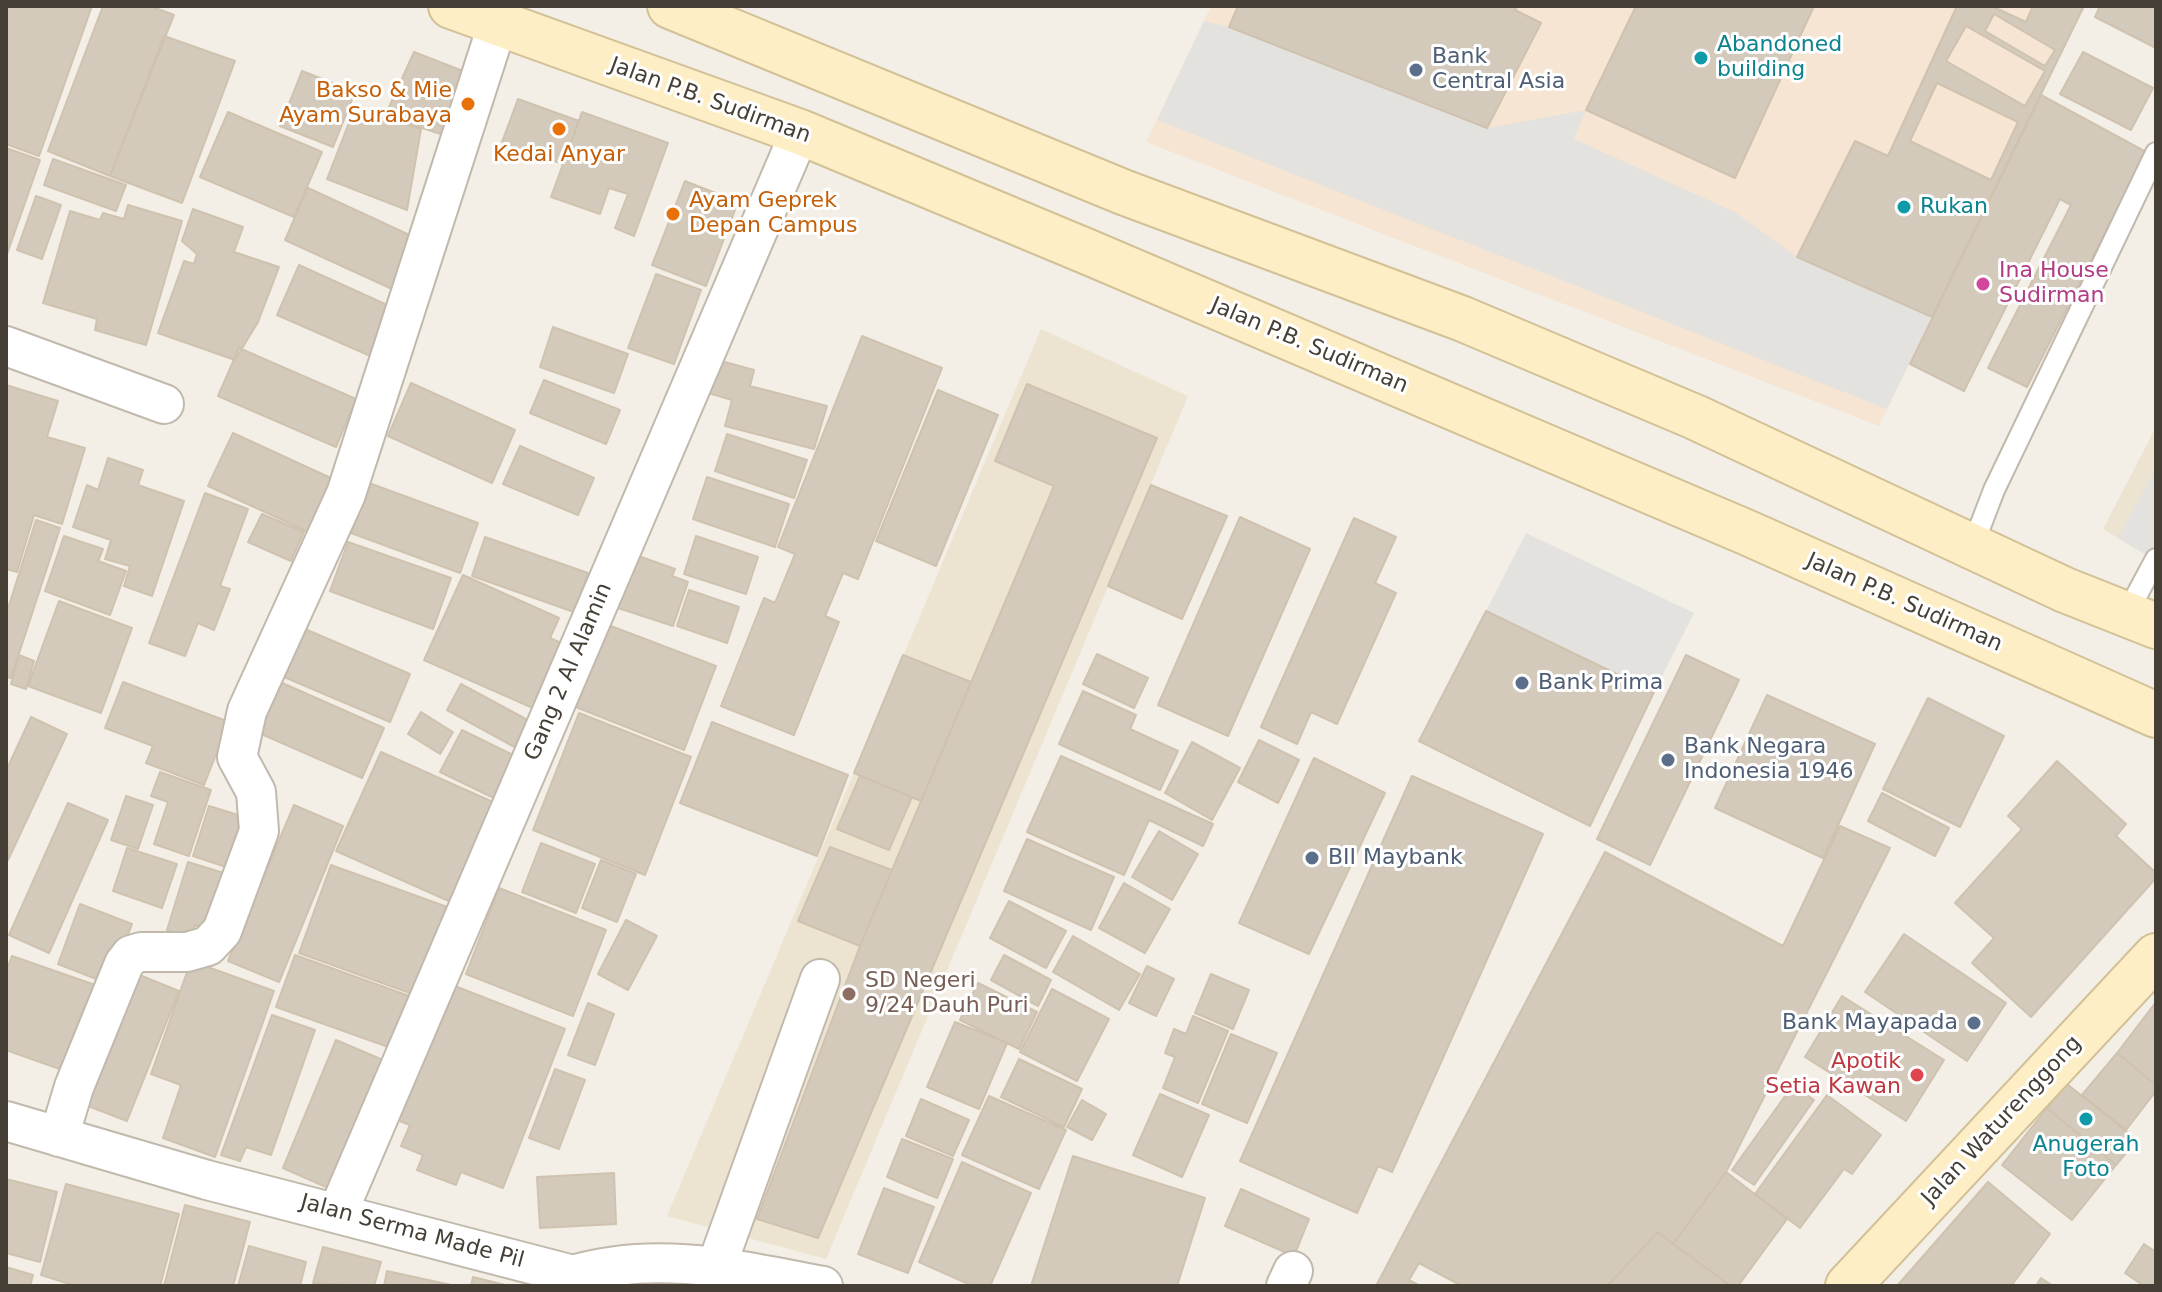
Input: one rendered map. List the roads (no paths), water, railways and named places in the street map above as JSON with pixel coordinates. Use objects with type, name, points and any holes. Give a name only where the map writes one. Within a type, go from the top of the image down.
[{"type":"street","name":"Jalan P.B. Sudirman","points":[[451,6],[497,26],[800,132],[1748,533],[2156,715]]},
{"type":"street","points":[[670,6],[1123,192],[1463,319],[1695,417],[2065,590],[2141,620]]},
{"type":"street","points":[[59,1137],[74,1087],[124,964],[131,955],[141,952],[187,952],[208,946],[222,931],[259,831],[256,792],[237,757],[247,711],[346,494],[497,26]]},
{"type":"street","name":"Gang 2 Al Alamin","points":[[338,1212],[800,132]]},
{"type":"street","points":[[1088,252],[1123,192]]},
{"type":"street","points":[[6,346],[164,404]]},
{"type":"street","name":"Jalan Waturenggong","points":[[1848,1286],[2156,956]]},
{"type":"street","points":[[717,1265],[820,979]]},
{"type":"street","name":"Jalan Serma Made Pil","points":[[6,1121],[207,1180],[338,1212],[574,1280],[612,1263],[717,1265],[823,1286]]},
{"type":"lane","points":[[1973,545],[1994,490],[2156,153]]},
{"type":"lane","points":[[2141,620],[2156,559]]},
{"type":"place","name":"Abandoned building","points":[[1701,58]]},
{"type":"place","name":"Bank Central Asia","points":[[1416,70]]},
{"type":"place","name":"Bakso & Mie Ayam Surabaya","points":[[468,104]]},
{"type":"place","name":"Kedai Anyar","points":[[559,129]]},
{"type":"place","name":"Rukan","points":[[1904,207]]},
{"type":"place","name":"Ayam Geprek Depan Campus","points":[[673,214]]},
{"type":"place","name":"Ina House Sudirman","points":[[1983,284]]},
{"type":"place","name":"Bank Prima","points":[[1522,683]]},
{"type":"place","name":"Bank Negara Indonesia 1946","points":[[1668,760]]},
{"type":"place","name":"BII Maybank","points":[[1312,858]]},
{"type":"place","name":"SD Negeri 9/24 Dauh Puri","points":[[849,994]]},
{"type":"place","name":"Bank Mayapada","points":[[1974,1023]]},
{"type":"place","name":"Apotik Setia Kawan","points":[[1917,1075]]},
{"type":"place","name":"Anugerah Foto","points":[[2086,1119]]}]
